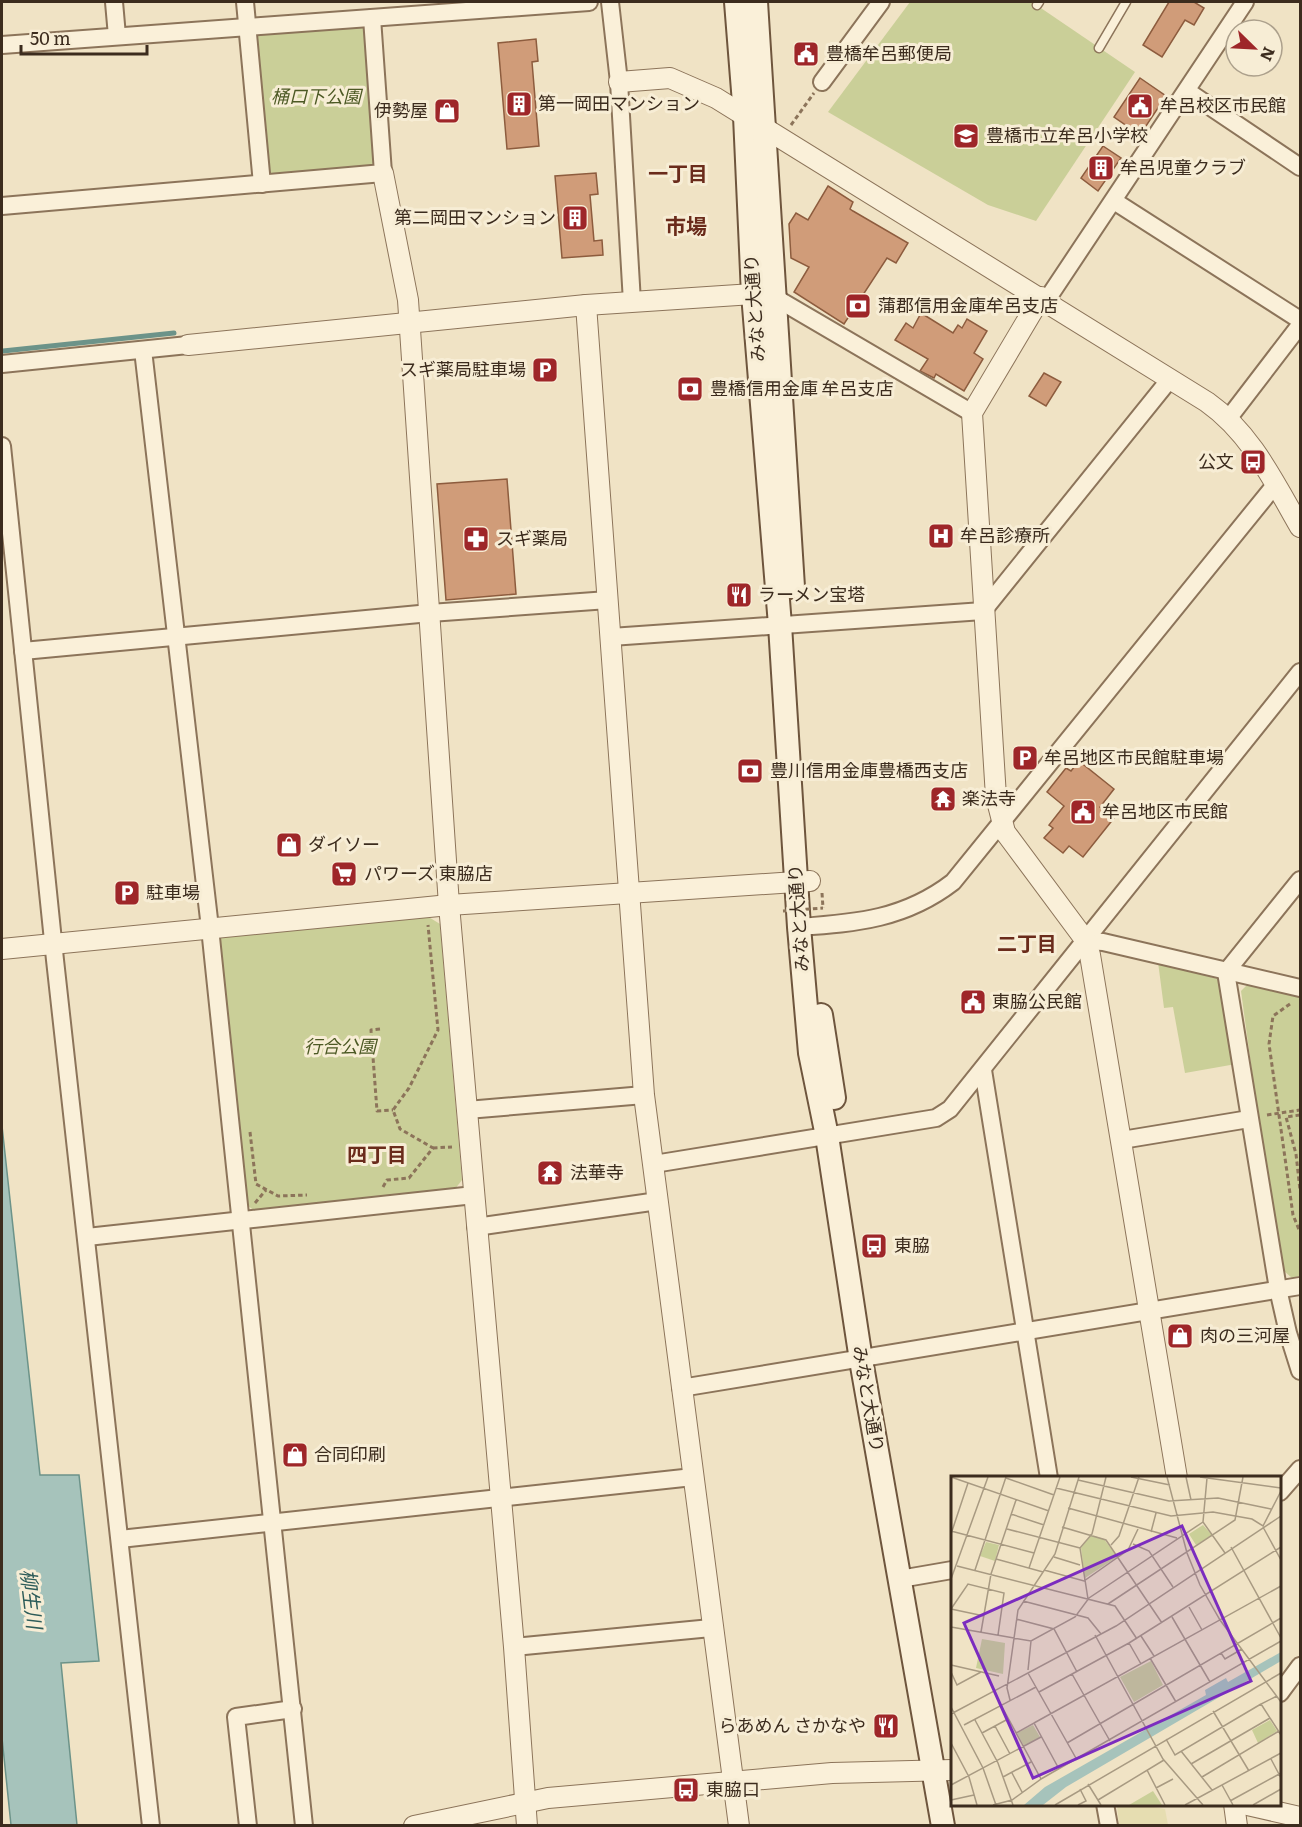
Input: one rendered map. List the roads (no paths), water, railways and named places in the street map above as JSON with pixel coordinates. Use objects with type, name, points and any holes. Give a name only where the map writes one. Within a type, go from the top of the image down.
[{"type":"main road","name":"みなと大通り","points":[[736,2],[745,116],[764,295],[788,625],[803,882],[812,920],[834,1135],[868,1359],[906,1578],[947,1775],[943,1826]]},
{"type":"main road","name":"みなと大通り","points":[[756,2],[764,128],[764,295]]},
{"type":"main road","points":[[955,1806],[958,1826]]},
{"type":"street","points":[[114,2],[117,36]]},
{"type":"street","points":[[245,2],[262,184]]},
{"type":"street","points":[[2,45],[372,18],[494,5],[589,2]]},
{"type":"street","points":[[610,2],[619,82],[632,302]]},
{"type":"street","points":[[822,82],[881,2]]},
{"type":"street","points":[[1177,1476],[1122,1140],[1086,941],[1005,832],[996,797],[972,413],[1044,299],[1114,201],[1245,2]]},
{"type":"street","points":[[372,18],[383,173],[408,300],[450,905],[514,1647],[527,1826]]},
{"type":"street","points":[[619,82],[670,78],[695,87],[1044,299],[1170,379],[1228,419],[1250,443],[1300,527]]},
{"type":"street","points":[[1187,91],[1298,159]]},
{"type":"street","points":[[2,206],[383,173]]},
{"type":"street","points":[[1114,201],[1300,322],[1228,419]]},
{"type":"street","points":[[2,364],[586,306],[764,295],[972,413]]},
{"type":"street","points":[[586,306],[611,637],[627,892],[644,1095],[711,1628],[739,1826]]},
{"type":"street","points":[[143,350],[210,928],[304,1826]]},
{"type":"street","points":[[611,637],[983,611],[1170,379]]},
{"type":"street","points":[[2,446],[53,943],[151,1826]]},
{"type":"street","points":[[812,920],[890,916],[932,898],[953,882],[1275,485]]},
{"type":"street","points":[[23,651],[430,613],[608,600]]},
{"type":"street","points":[[654,1164],[936,1118],[950,1109],[984,1070],[1300,672]]},
{"type":"street","points":[[1300,880],[1226,972],[1278,1289],[1300,1371]]},
{"type":"street","points":[[4,948],[450,905],[803,882]]},
{"type":"street","points":[[1086,941],[1104,942],[1300,988]]},
{"type":"street","points":[[984,1070],[1049,1476]]},
{"type":"street","points":[[467,1110],[644,1095]]},
{"type":"street","points":[[1122,1140],[1249,1119]]},
{"type":"street","points":[[87,1237],[474,1195]]},
{"type":"street","points":[[476,1227],[658,1201]]},
{"type":"street","points":[[681,1388],[1300,1286]]},
{"type":"street","points":[[1281,1491],[1300,1469]]},
{"type":"street","points":[[120,1539],[693,1477]]},
{"type":"street","points":[[906,1578],[951,1570]]},
{"type":"street","points":[[514,1647],[711,1628]]},
{"type":"street","points":[[1281,1692],[1300,1666]]},
{"type":"street","points":[[248,1826],[236,1717],[293,1709]]},
{"type":"street","points":[[414,1826],[525,1800],[731,1780],[947,1775]]},
{"type":"street","points":[[1105,1806],[1109,1826]]},
{"type":"street","points":[[1234,1806],[1238,1826]]},
{"type":"street","points":[[1252,1806],[1300,1817]]},
{"type":"lane","points":[[1099,48],[1126,2]]},
{"type":"water","name":"柳生川","points":[[2,1126],[40,1475],[79,1475],[99,1661],[61,1663],[77,1825],[11,1825],[2,1738]]},
{"type":"waterway","points":[[3,351],[174,333]]},
{"type":"place","name":"豊橋牟呂郵便局","points":[[806,54]]},
{"type":"place","name":"第一岡田マンション","points":[[519,104]]},
{"type":"place","name":"牟呂校区市民館","points":[[1140,106]]},
{"type":"place","name":"伊勢屋","points":[[447,111]]},
{"type":"place","name":"豊橋市立牟呂小学校","points":[[966,136]]},
{"type":"place","name":"牟呂児童クラブ","points":[[1101,168]]},
{"type":"place","name":"第二岡田マンション","points":[[575,218]]},
{"type":"place","name":"蒲郡信用金庫牟呂支店","points":[[858,306]]},
{"type":"place","name":"スギ薬局駐車場","points":[[545,370]]},
{"type":"place","name":"豊橋信用金庫 牟呂支店","points":[[690,389]]},
{"type":"place","name":"公文","points":[[1253,462]]},
{"type":"place","name":"牟呂診療所","points":[[941,536]]},
{"type":"place","name":"スギ薬局","points":[[476,539]]},
{"type":"place","name":"ラーメン宝塔","points":[[739,595]]},
{"type":"place","name":"牟呂地区市民館駐車場","points":[[1025,758]]},
{"type":"place","name":"豊川信用金庫豊橋西支店","points":[[750,771]]},
{"type":"place","name":"楽法寺","points":[[943,799]]},
{"type":"place","name":"牟呂地区市民館","points":[[1083,812]]},
{"type":"place","name":"ダイソー","points":[[289,845]]},
{"type":"place","name":"パワーズ 東脇店","points":[[344,874]]},
{"type":"place","name":"駐車場","points":[[127,893]]},
{"type":"place","name":"東脇公民館","points":[[973,1002]]},
{"type":"place","name":"法華寺","points":[[550,1173]]},
{"type":"place","name":"東脇","points":[[874,1246]]},
{"type":"place","name":"肉の三河屋","points":[[1180,1336]]},
{"type":"place","name":"合同印刷","points":[[295,1455]]},
{"type":"place","name":"らあめん さかなや","points":[[886,1726]]},
{"type":"place","name":"東脇口","points":[[686,1790]]},
{"type":"district","name":"一丁目","points":[[678,174]]},
{"type":"district","name":"市場","points":[[686,227]]},
{"type":"district","name":"二丁目","points":[[1027,944]]},
{"type":"district","name":"四丁目","points":[[377,1155]]},
{"type":"park label","name":"桶口下公園","points":[[316,97]]},
{"type":"park label","name":"行合公園","points":[[340,1047]]}]
